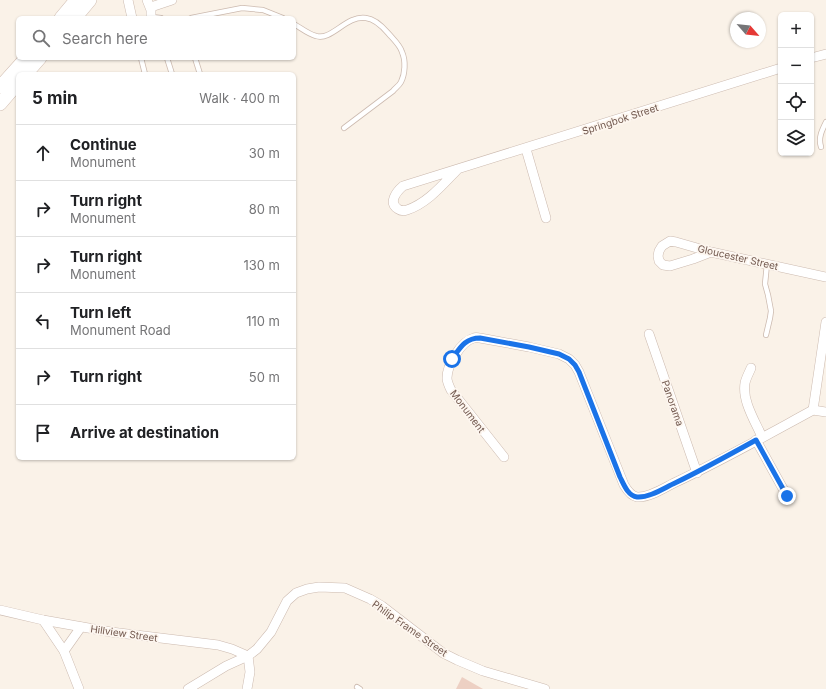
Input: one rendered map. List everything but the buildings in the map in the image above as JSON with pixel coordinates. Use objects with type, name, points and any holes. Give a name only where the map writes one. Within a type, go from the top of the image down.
[{"type":"street","points":[[63,16],[76,0]]},
{"type":"street","points":[[77,16],[90,0]]},
{"type":"street","points":[[128,0],[132,16]]},
{"type":"street","points":[[151,16],[149,3],[172,0]]},
{"type":"street","points":[[814,57],[826,54]]},
{"type":"street","points":[[0,88],[24,60]]},
{"type":"street","points":[[28,72],[38,60]]},
{"type":"street","name":"Springbok Street","points":[[458,169],[434,193],[419,204],[406,210],[401,210],[394,206],[393,203],[397,192],[403,186],[778,69]]},
{"type":"street","points":[[0,104],[16,85]]},
{"type":"street","points":[[526,148],[546,218]]},
{"type":"street","name":"Gloucester Street","points":[[710,252],[670,266],[663,265],[659,261],[658,256],[662,246],[670,241],[710,252],[826,277]]},
{"type":"street","points":[[813,410],[826,322]]},
{"type":"street","name":"Panorama","points":[[649,334],[697,473]]},
{"type":"street","name":"Monument","points":[[504,457],[451,390],[448,383],[447,377],[452,359],[467,341],[474,338],[529,347],[559,354],[569,359],[579,372],[624,485],[633,496],[638,497],[648,495],[697,473]]},
{"type":"street","points":[[751,368],[745,384],[746,399],[759,439],[787,496]]},
{"type":"street","points":[[697,473],[813,410],[826,412]]},
{"type":"street","name":"Philip Frame Street","points":[[248,656],[257,649],[271,632],[288,601],[296,593],[319,587],[345,588],[382,606],[426,641],[457,660],[483,671],[542,689]]},
{"type":"street","name":"Hillview Street","points":[[0,610],[43,620],[111,632],[218,645],[248,656]]},
{"type":"street","points":[[43,620],[64,651],[79,689]]},
{"type":"street","points":[[64,651],[81,627]]},
{"type":"street","points":[[188,689],[226,666],[248,656],[250,672],[247,689]]},
{"type":"lane","points":[[201,16],[242,8],[263,10],[278,16]]},
{"type":"lane","points":[[296,25],[320,37],[325,36],[354,19],[370,19],[380,25],[402,52],[404,68],[400,84],[344,128]]},
{"type":"lane","points":[[142,60],[144,72]]},
{"type":"lane","points":[[168,60],[171,72]]},
{"type":"lane","points":[[196,60],[199,72]]},
{"type":"lane","points":[[821,147],[819,142],[820,135],[826,122]]},
{"type":"lane","points":[[766,335],[771,311],[765,284],[767,264]]},
{"type":"route","points":[[452,359],[467,341],[474,338],[529,347],[559,354],[569,359],[579,372],[620,477],[628,491],[633,496],[638,497],[658,491],[697,473],[756,440],[787,496]]}]
